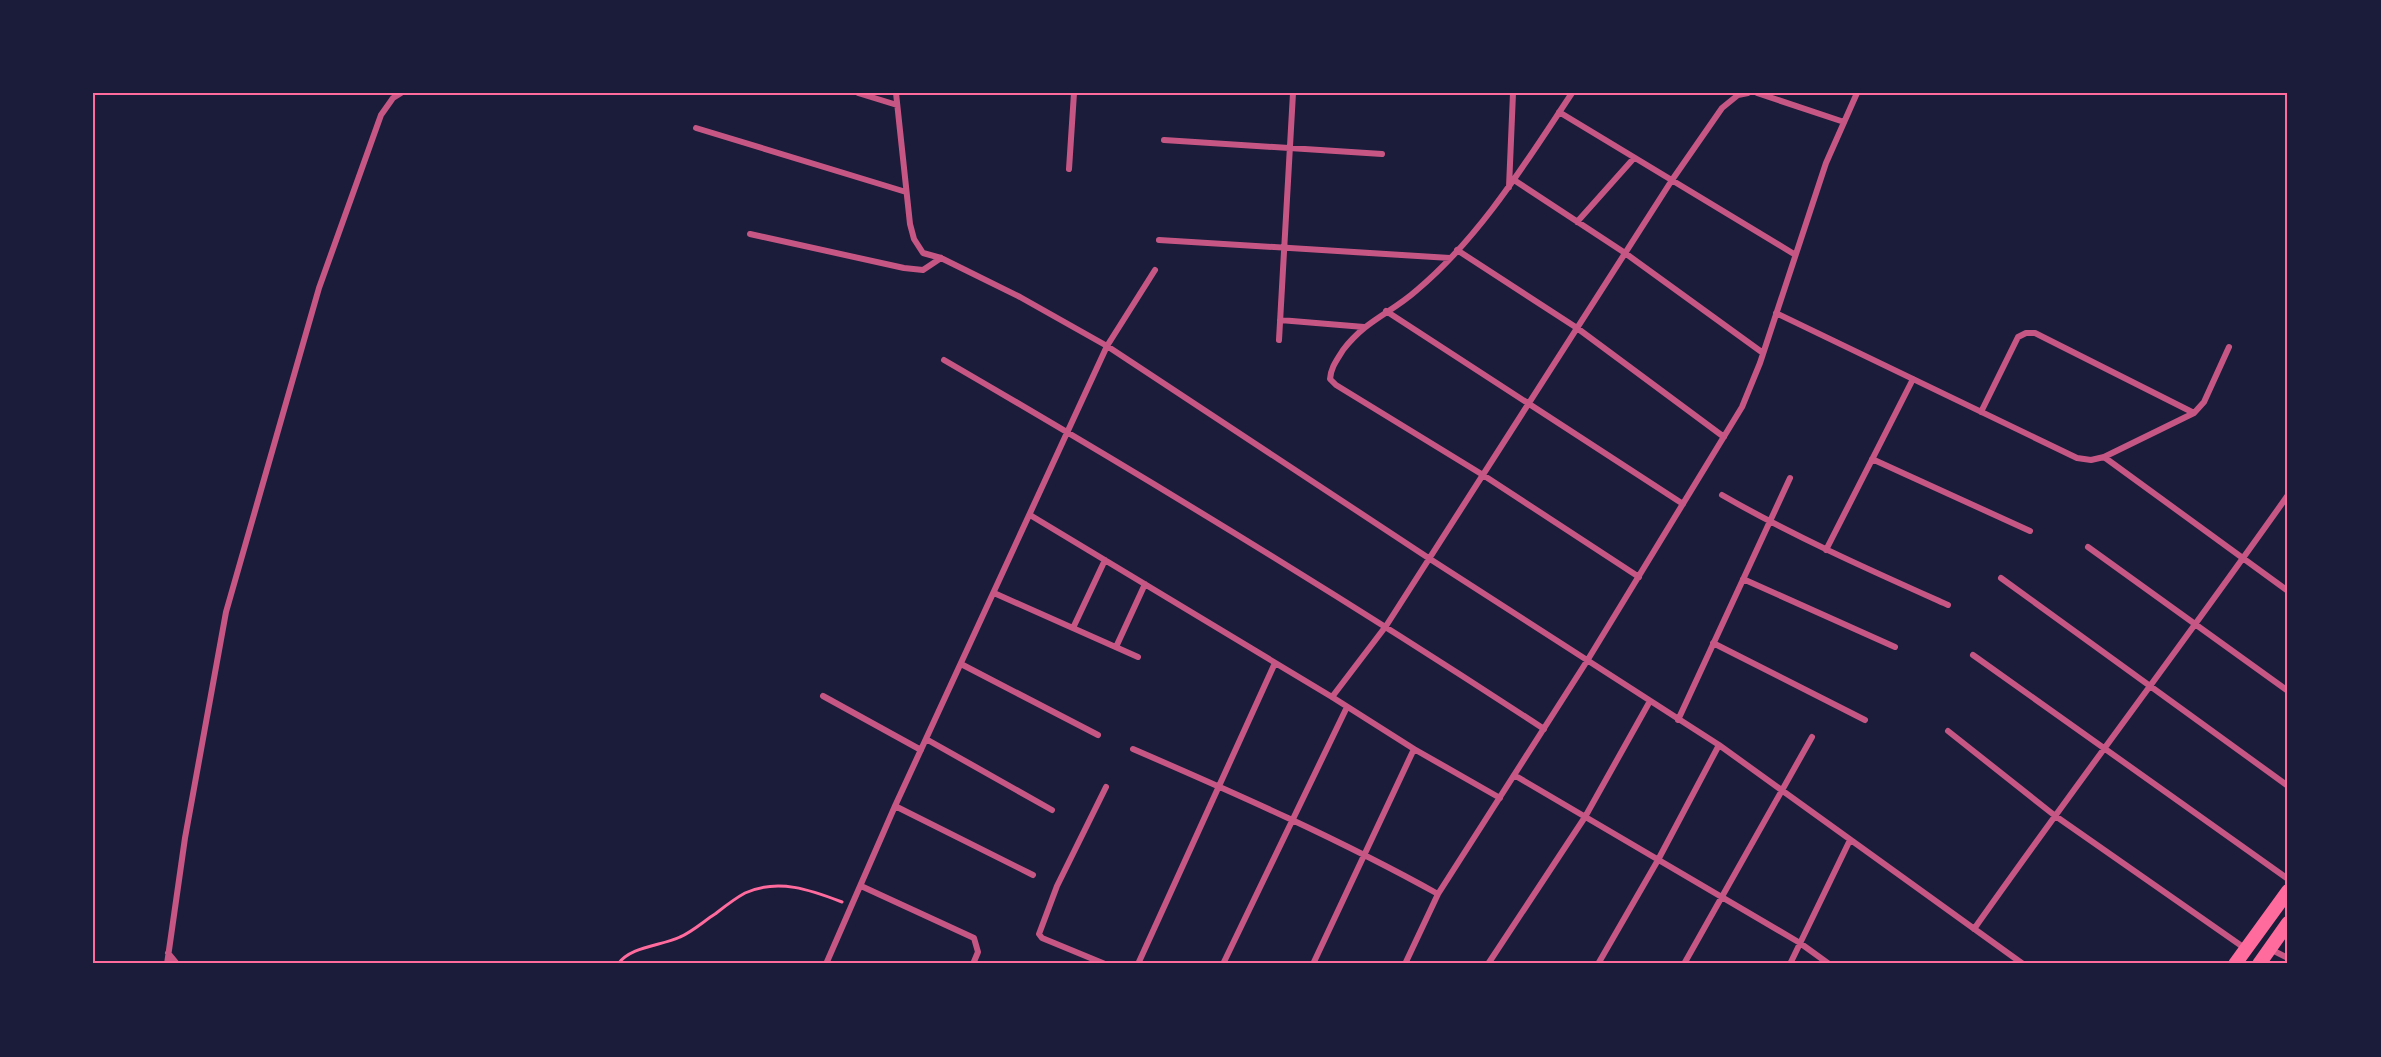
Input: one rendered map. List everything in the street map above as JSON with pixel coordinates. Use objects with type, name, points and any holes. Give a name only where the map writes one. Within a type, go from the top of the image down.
[{"type":"main road","points":[[2235,964],[2288,891]]},
{"type":"main road","points":[[2259,964],[2288,923]]},
{"type":"street","points":[[167,964],[185,838],[226,612],[319,288],[381,115],[393,98],[401,93]]},
{"type":"street","points":[[858,93],[897,105]]},
{"type":"street","points":[[896,93],[909,224],[914,239],[923,253],[942,258],[1020,297],[1107,346],[1430,559],[1719,745],[2023,964]]},
{"type":"street","points":[[1069,169],[1074,93]]},
{"type":"street","points":[[1279,340],[1293,93]]},
{"type":"street","points":[[1509,188],[1513,93]]},
{"type":"street","points":[[1572,93],[1509,188],[1439,272],[1412,295],[1356,334],[1337,359],[1331,370],[1330,379],[1336,385],[1483,476],[1639,577]]},
{"type":"street","points":[[1332,697],[1386,626],[1672,180],[1722,108],[1738,95],[1748,93]]},
{"type":"street","points":[[1757,93],[1844,122]]},
{"type":"street","points":[[1405,964],[1438,894],[1587,661],[1742,407],[1763,353],[1794,254],[1826,164],[1857,93]]},
{"type":"street","points":[[1559,112],[1794,254]]},
{"type":"street","points":[[696,128],[906,192]]},
{"type":"street","points":[[1164,140],[1382,154]]},
{"type":"street","points":[[1577,222],[1634,158]]},
{"type":"street","points":[[1514,180],[1625,254],[1763,353]]},
{"type":"street","points":[[750,234],[904,268],[923,270],[942,258]]},
{"type":"street","points":[[1159,240],[1450,258]]},
{"type":"street","points":[[1457,250],[1578,328],[1724,437]]},
{"type":"street","points":[[827,964],[895,806],[1107,346],[1155,270]]},
{"type":"street","points":[[1386,311],[1683,504]]},
{"type":"street","points":[[1776,313],[2077,458],[2091,460],[2104,457],[2194,413],[2204,402],[2229,347]]},
{"type":"street","points":[[1280,320],[1364,327]]},
{"type":"street","points":[[1981,412],[2018,337],[2026,333],[2035,333],[2194,413]]},
{"type":"street","points":[[944,360],[1386,626],[1544,729]]},
{"type":"street","points":[[1826,550],[1913,379]]},
{"type":"street","points":[[2104,457],[2288,591]]},
{"type":"street","points":[[1872,459],[2030,531]]},
{"type":"street","points":[[1678,720],[1790,478]]},
{"type":"street","points":[[1722,495],[1769,522],[1826,550],[1948,605]]},
{"type":"street","points":[[1974,929],[2054,815],[2106,747],[2288,495]]},
{"type":"street","points":[[1030,515],[1347,706],[1414,749],[1500,798]]},
{"type":"street","points":[[2088,547],[2288,690]]},
{"type":"street","points":[[1073,628],[1105,560]]},
{"type":"street","points":[[2001,578],[2288,786]]},
{"type":"street","points":[[1743,579],[1895,647]]},
{"type":"street","points":[[1116,647],[1145,584]]},
{"type":"street","points":[[994,593],[1138,657]]},
{"type":"street","points":[[1713,643],[1865,720]]},
{"type":"street","points":[[1973,655],[2106,747],[2288,879]]},
{"type":"street","points":[[1138,964],[1275,663]]},
{"type":"street","points":[[961,664],[1098,735]]},
{"type":"street","points":[[823,696],[921,750]]},
{"type":"street","points":[[1488,964],[1586,817],[1650,701]]},
{"type":"street","points":[[1223,964],[1347,706]]},
{"type":"street","points":[[1948,731],[2054,815],[2246,950]]},
{"type":"street","points":[[1684,964],[1812,737]]},
{"type":"street","points":[[926,739],[1052,810]]},
{"type":"street","points":[[1598,964],[1658,860],[1719,745]]},
{"type":"street","points":[[1133,749],[1292,818],[1438,894]]},
{"type":"street","points":[[1313,964],[1414,749]]},
{"type":"street","points":[[1514,775],[1800,943],[1829,964]]},
{"type":"street","points":[[1105,964],[1042,938],[1039,934],[1057,885],[1106,787]]},
{"type":"street","points":[[895,806],[1033,875]]},
{"type":"street","points":[[1790,964],[1850,840]]},
{"type":"street","points":[[861,886],[974,938],[978,952],[974,964]]},
{"type":"street","points":[[2270,949],[2288,958]]},
{"type":"street","points":[[168,953],[177,964]]},
{"type":"path","points":[[618,964],[622,958],[638,951],[681,937],[744,894],[758,889],[794,886],[813,890],[852,906]]}]
